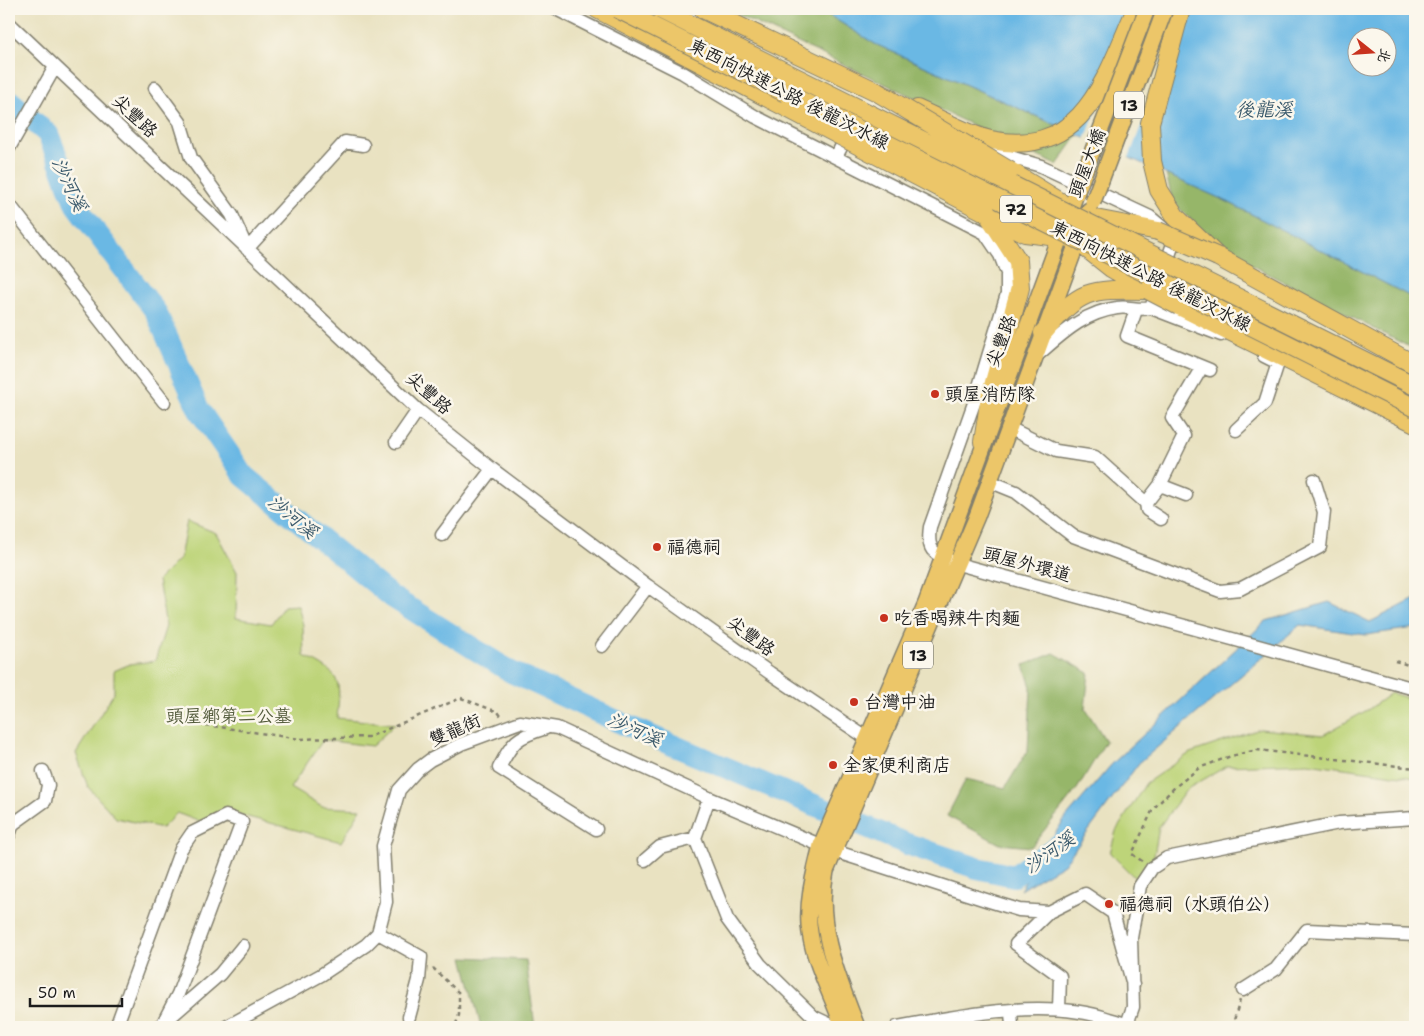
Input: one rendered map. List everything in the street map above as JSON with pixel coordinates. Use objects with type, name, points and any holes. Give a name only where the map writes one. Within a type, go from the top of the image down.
[{"type":"highway","points":[[597,9],[1026,233],[1069,238],[1111,268],[1148,290],[1415,424]]},
{"type":"highway","name":"東西向快速公路 後龍汶水線","points":[[618,9],[1415,408]]},
{"type":"highway","name":"東西向快速公路 後龍汶水線","points":[[659,9],[1415,386]]},
{"type":"highway","points":[[703,9],[878,92],[989,140],[1033,143],[1059,132],[1084,114],[1100,89],[1136,9]]},
{"type":"highway","points":[[1181,9],[1150,123],[1152,161],[1159,190],[1176,216],[1218,257]]},
{"type":"highway","points":[[878,92],[1010,171],[1090,210],[1158,231],[1218,257],[1415,365]]},
{"type":"highway","points":[[983,442],[990,397],[1020,288],[1018,261],[987,213]]},
{"type":"highway","points":[[1043,333],[1067,305],[1093,291],[1148,290]]},
{"type":"main road","name":"頭屋大橋","points":[[1073,201],[1147,9]]},
{"type":"main road","name":"頭屋大橋","points":[[1090,210],[1164,9]]},
{"type":"main road","name":"尖豐路","points":[[828,848],[873,743],[958,564],[1043,333],[1069,238],[1073,201]]},
{"type":"main road","name":"尖豐路","points":[[873,743],[926,603],[983,442],[1069,238],[1090,210]]},
{"type":"main road","name":"13","points":[[828,848],[811,887],[809,925],[817,959],[843,1027]]},
{"type":"main road","name":"13","points":[[828,848],[822,892],[826,926],[832,958],[857,1027]]},
{"type":"street","points":[[556,9],[683,73],[756,117],[985,233],[1000,255],[1007,273],[1008,294],[930,527],[927,542],[934,553],[942,557]]},
{"type":"street","name":"尖豐路","points":[[9,23],[418,410],[492,469],[648,586],[770,673],[873,743]]},
{"type":"street","points":[[9,148],[55,66]]},
{"type":"street","points":[[155,88],[180,122],[190,158],[232,216],[247,249],[346,142],[363,145]]},
{"type":"street","points":[[836,157],[856,118],[937,136],[1041,166],[1150,217],[1175,238],[1151,308]]},
{"type":"street","points":[[9,204],[164,402]]},
{"type":"street","points":[[1035,356],[1078,321],[1096,312],[1120,307],[1136,310],[1151,308],[1229,338],[1278,363],[1264,403],[1236,430]]},
{"type":"street","points":[[1136,310],[1127,336],[1206,368],[1172,418],[1184,436],[1160,485],[1146,503]]},
{"type":"street","points":[[396,442],[418,410]]},
{"type":"street","points":[[1009,428],[1056,450],[1095,457],[1146,503],[1147,510],[1161,519]]},
{"type":"street","points":[[442,535],[492,469]]},
{"type":"street","points":[[989,481],[1016,492],[1074,536],[1220,591],[1240,589],[1320,547],[1324,512],[1314,480]]},
{"type":"street","points":[[1160,485],[1186,495]]},
{"type":"street","name":"頭屋外環道","points":[[942,557],[958,564],[1415,689]]},
{"type":"street","points":[[602,646],[648,586]]},
{"type":"street","name":"雙龍街","points":[[378,933],[386,902],[383,846],[399,790],[418,769],[430,760],[461,744],[520,722],[557,728],[709,798],[828,848],[1019,910],[1049,912]]},
{"type":"street","points":[[548,728],[528,733],[511,744],[499,768],[596,829]]},
{"type":"street","points":[[9,835],[13,824],[45,801],[48,785],[43,770]]},
{"type":"street","points":[[709,798],[695,838],[727,919],[760,964],[814,1017],[835,1027]]},
{"type":"street","points":[[116,1027],[181,849],[192,833],[226,816],[242,822],[178,994],[161,1026]]},
{"type":"street","points":[[896,1027],[1011,1011],[1059,1009],[1098,1015],[1129,1026],[1133,1007],[1130,938],[1140,886],[1152,868],[1167,858],[1339,823],[1415,818]]},
{"type":"street","points":[[646,860],[660,847],[695,838]]},
{"type":"street","points":[[1059,1009],[1060,976],[1016,944],[1049,912],[1085,894],[1113,913],[1132,985]]},
{"type":"street","points":[[1242,990],[1276,969],[1307,930],[1415,935]]},
{"type":"street","points":[[226,1027],[335,967],[366,945],[378,933],[421,957],[419,980],[409,1017]]},
{"type":"street","points":[[161,1026],[220,974],[243,946]]},
{"type":"street","points":[[1011,1011],[1012,1027]]},
{"type":"path","points":[[1395,661],[1415,667]]},
{"type":"path","points":[[206,724],[300,739],[369,738],[461,698],[498,712],[510,725]]},
{"type":"path","points":[[1132,854],[1153,808],[1199,768],[1230,756],[1257,750],[1415,768]]},
{"type":"path","points":[[421,957],[459,994],[459,1015],[455,1027]]},
{"type":"path","points":[[1232,1027],[1242,990]]},
{"type":"green space","points":[[726,9],[819,9],[875,44],[1078,135],[1057,165]]},
{"type":"green space","points":[[1166,174],[1228,202],[1415,299],[1415,350],[1232,255],[1202,231],[1173,202]]},
{"type":"green space","name":"頭屋鄉第二公墓","points":[[187,521],[216,533],[237,572],[236,618],[271,624],[284,606],[298,605],[303,625],[304,656],[332,673],[336,679],[339,694],[337,718],[395,724],[372,746],[323,740],[290,788],[322,807],[361,809],[341,842],[222,810],[200,822],[177,813],[162,828],[116,818],[88,787],[76,753],[114,693],[114,671],[130,664],[155,661],[166,626],[158,580],[180,558]]},
{"type":"green space","points":[[1054,653],[1089,673],[1085,708],[1106,741],[1077,789],[1031,847],[1000,844],[947,816],[966,779],[1005,788],[1028,750],[1031,687],[1024,665]]},
{"type":"green space","points":[[1391,693],[1415,700],[1415,778],[1308,763],[1227,766],[1187,789],[1159,827],[1154,856],[1136,879],[1110,853],[1116,831],[1146,783],[1190,753],[1260,729],[1323,735],[1369,709]]},
{"type":"green space","points":[[463,957],[526,960],[535,1027],[481,1027]]},
{"type":"water","name":"後龍溪","points":[[819,9],[1415,9],[1415,299],[1228,202],[875,44]]},
{"type":"water","name":"沙河溪","points":[[1415,599],[1415,628],[1366,635],[1300,625],[1139,763],[1064,864],[1020,890],[1063,821],[1112,764],[1266,621],[1329,602],[1370,622]]},
{"type":"pier","points":[[1135,9],[1177,9],[1149,105],[1128,160],[1085,140]]},
{"type":"waterway","name":"沙河溪","points":[[9,100],[48,134],[76,205],[156,312],[199,410],[244,476],[392,597],[511,672],[632,728],[907,844],[977,868],[1014,876],[1063,842]]},
{"type":"place","name":"頭屋消防隊","points":[[935,394]]},
{"type":"place","name":"福德祠","points":[[657,547]]},
{"type":"place","name":"吃香喝辣牛肉麵","points":[[884,618]]},
{"type":"place","name":"台灣中油","points":[[854,702]]},
{"type":"place","name":"全家便利商店","points":[[833,765]]},
{"type":"place","name":"福德祠（水頭伯公）","points":[[1109,904]]}]
